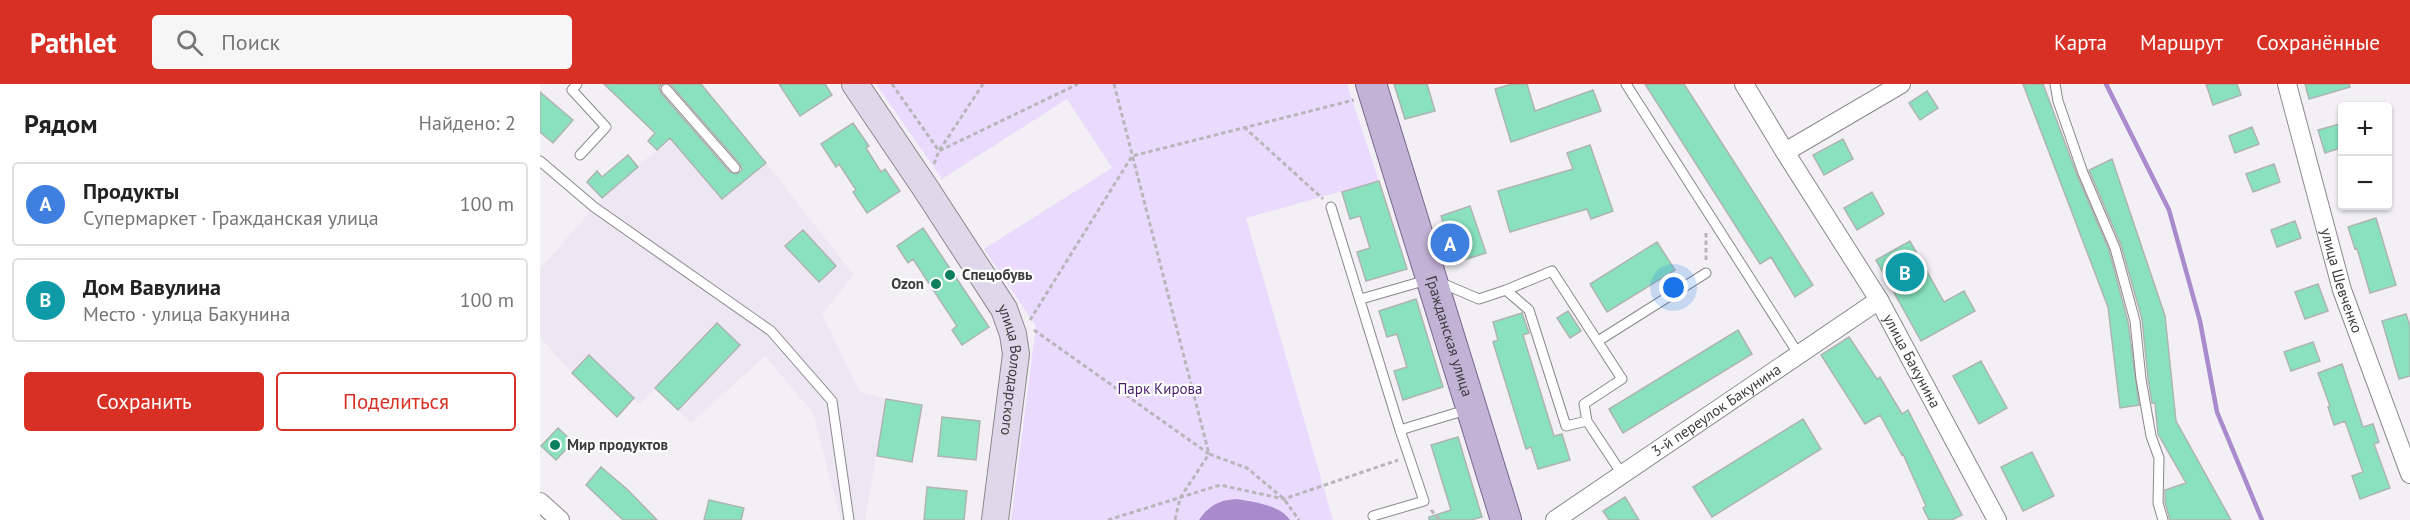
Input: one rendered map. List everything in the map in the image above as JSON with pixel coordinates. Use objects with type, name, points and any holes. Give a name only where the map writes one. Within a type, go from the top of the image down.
[{"type":"main road","name":"Гражданская улица","points":[[1365,91],[1432,279],[1506,520]]},
{"type":"street","name":"улица Володарского","points":[[855,84],[933,198],[1004,309],[1012,327],[1016,354],[995,520]]},
{"type":"street","name":"улица Бакунина","points":[[1744,84],[1879,300],[1997,520]]},
{"type":"street","points":[[1785,152],[1901,84]]},
{"type":"street","name":"улица Шевченко","points":[[2287,84],[2342,290],[2410,474]]},
{"type":"street","name":"3-й переулок Бакунина","points":[[1555,520],[1879,300]]},
{"type":"street","points":[[540,502],[560,520]]},
{"type":"lane","points":[[577,84],[572,90],[606,127],[580,155]]},
{"type":"lane","points":[[1626,84],[1799,355]]},
{"type":"lane","points":[[2055,84],[2058,101],[2082,172],[2115,248],[2135,321],[2145,402],[2151,436],[2159,458],[2158,502],[2163,520]]},
{"type":"lane","points":[[667,86],[735,168]]},
{"type":"lane","points":[[540,160],[594,207],[771,331],[832,401],[849,520]]},
{"type":"lane","points":[[1331,207],[1424,501],[1373,516]]},
{"type":"lane","points":[[1361,299],[1432,279],[1479,299],[1552,271],[1622,379],[1584,404],[1587,421],[1622,474]]},
{"type":"lane","points":[[1598,341],[1706,273]]},
{"type":"lane","points":[[1506,290],[1529,310],[1566,426],[1587,421]]},
{"type":"lane","points":[[1400,430],[1472,408]]},
{"type":"path","points":[[892,84],[939,151]]},
{"type":"path","points":[[933,167],[939,151],[983,84]]},
{"type":"path","points":[[939,151],[1078,84]]},
{"type":"path","points":[[1114,84],[1209,454],[1180,498],[1175,520]]},
{"type":"path","points":[[1299,520],[1284,500],[1247,468],[1209,454],[1036,332],[1029,324],[1132,156],[1244,127],[1365,91]]},
{"type":"path","points":[[1244,127],[1331,207]]},
{"type":"path","points":[[1706,208],[1706,273]]},
{"type":"path","points":[[1108,520],[1220,485],[1284,500],[1408,456]]},
{"type":"shaded area","points":[[670,138],[722,199],[766,163],[854,275],[822,314],[860,392],[886,399],[865,520],[841,520],[813,413],[765,356],[691,423],[655,388],[640,404],[634,399],[617,417],[569,370],[540,337],[540,269],[602,198]]},
{"type":"shaded area","points":[[1237,499],[1273,508],[1290,520],[1199,520],[1215,504]]},
{"type":"green space","name":"Парк Кирова","points":[[876,84],[1347,84],[1379,181],[1246,218],[1333,520],[1011,520],[1036,326],[984,249],[1112,168],[1067,99],[942,179]]},
{"type":"building","points":[[604,84],[662,84],[659,87],[661,93],[730,172],[737,174],[742,170],[740,164],[670,84],[701,84],[766,163],[722,199],[670,138],[657,150],[648,141],[655,133]]},
{"type":"building","points":[[779,84],[825,84],[832,95],[800,116]]},
{"type":"building","points":[[1394,84],[1427,84],[1435,111],[1405,119]]},
{"type":"building","points":[[1512,84],[1527,84],[1535,111],[1593,90],[1601,111],[1511,142],[1495,89]]},
{"type":"building","points":[[1645,84],[1684,84],[1813,285],[1795,297],[1771,257],[1760,264]]},
{"type":"building","points":[[2023,84],[2043,84],[2077,175],[2109,250],[2128,322],[2139,405],[2120,408],[2108,307]]},
{"type":"building","points":[[2206,84],[2237,84],[2241,95],[2213,105]]},
{"type":"building","points":[[2305,84],[2349,84],[2350,87],[2309,99]]},
{"type":"building","points":[[1927,91],[1938,108],[1920,120],[1909,103]]},
{"type":"building","points":[[540,92],[573,120],[553,143],[540,132]]},
{"type":"building","points":[[853,123],[869,146],[866,148],[881,172],[885,169],[900,191],[867,213],[853,192],[856,190],[839,164],[836,167],[821,144]]},
{"type":"building","points":[[2338,124],[2338,149],[2325,153],[2318,130]]},
{"type":"building","points":[[2252,127],[2259,144],[2235,153],[2229,136]]},
{"type":"building","points":[[1843,139],[1853,159],[1824,175],[1813,155]]},
{"type":"building","points":[[1590,145],[1613,211],[1591,219],[1587,209],[1510,232],[1498,191],[1573,169],[1567,153]]},
{"type":"building","points":[[628,155],[638,167],[602,198],[587,182],[597,171],[602,177]]},
{"type":"building","points":[[2112,159],[2165,316],[2176,421],[2231,520],[2170,520],[2165,502],[2165,490],[2186,483],[2158,434],[2155,403],[2152,403],[2148,378],[2142,319],[2121,245],[2089,170]]},
{"type":"building","points":[[2274,164],[2280,182],[2253,192],[2246,174]]},
{"type":"building","points":[[1379,181],[1407,269],[1366,281],[1357,252],[1370,248],[1360,216],[1350,219],[1342,192]]},
{"type":"building","points":[[1872,192],[1884,214],[1857,230],[1844,208]]},
{"type":"building","points":[[1470,206],[1486,253],[1457,262],[1441,216]]},
{"type":"building","points":[[2376,218],[2396,285],[2370,293],[2357,248],[2355,249],[2348,227]]},
{"type":"building","points":[[2295,221],[2301,238],[2277,247],[2271,230]]},
{"type":"building","points":[[923,228],[989,327],[962,345],[952,330],[957,326],[913,259],[908,263],[897,246]]},
{"type":"building","points":[[803,230],[836,266],[819,282],[785,246]]},
{"type":"building","points":[[1910,241],[1944,302],[1964,291],[1975,311],[1921,341],[1876,260]]},
{"type":"building","points":[[1657,242],[1675,270],[1607,312],[1590,284]]},
{"type":"building","points":[[2318,284],[2328,311],[2305,319],[2295,292]]},
{"type":"building","points":[[1416,299],[1443,387],[1403,400],[1394,371],[1407,367],[1397,334],[1387,337],[1379,311]]},
{"type":"building","points":[[1568,311],[1581,331],[1570,338],[1557,318]]},
{"type":"building","points":[[1522,313],[1529,333],[1523,335],[1554,436],[1562,434],[1570,460],[1538,469],[1531,447],[1526,449],[1493,342],[1498,340],[1493,322]]},
{"type":"building","points":[[2406,314],[2410,326],[2410,376],[2399,379],[2382,321]]},
{"type":"building","points":[[717,323],[740,345],[678,410],[655,388]]},
{"type":"building","points":[[1738,330],[1752,354],[1623,433],[1609,409]]},
{"type":"building","points":[[1849,337],[1877,379],[1880,377],[1902,414],[1908,410],[1962,515],[1952,520],[1929,520],[1923,508],[1926,506],[1903,454],[1880,415],[1865,424],[1821,355]]},
{"type":"building","points":[[2313,342],[2320,361],[2291,371],[2284,352]]},
{"type":"building","points":[[589,355],[634,398],[617,417],[572,373]]},
{"type":"building","points":[[1981,361],[2007,408],[1979,424],[1953,376]]},
{"type":"building","points":[[2342,364],[2363,427],[2373,424],[2379,442],[2374,444],[2390,488],[2360,499],[2352,476],[2363,472],[2345,421],[2334,425],[2318,373]]},
{"type":"building","points":[[886,399],[922,405],[912,462],[877,456]]},
{"type":"building","points":[[942,417],[980,421],[976,460],[938,456]]},
{"type":"building","points":[[1803,419],[1821,449],[1712,517],[1693,487]]},
{"type":"building","points":[[558,428],[573,442],[556,460],[541,446]]},
{"type":"building","points":[[1458,437],[1482,517],[1471,520],[1429,520],[1429,517],[1451,510],[1431,445]]},
{"type":"building","points":[[2032,452],[2054,496],[2023,511],[2001,467]]},
{"type":"building","points":[[601,467],[628,490],[657,520],[623,520],[586,485]]},
{"type":"building","points":[[927,487],[967,491],[964,520],[924,520]]},
{"type":"building","points":[[1625,497],[1639,520],[1609,520],[1603,511]]},
{"type":"building","points":[[709,500],[744,508],[741,520],[704,520]]},
{"type":"waterway","points":[[2106,84],[2169,210],[2200,321],[2217,412],[2262,520]]},
{"type":"place","name":"Продукты","points":[[1450,243]]},
{"type":"place","name":"Дом Вавулина","points":[[1905,272]]},
{"type":"place","name":"Спецобувь","points":[[950,275]]},
{"type":"place","name":"Ozon","points":[[936,284]]},
{"type":"place","name":"Мир продуктов","points":[[555,445]]}]
